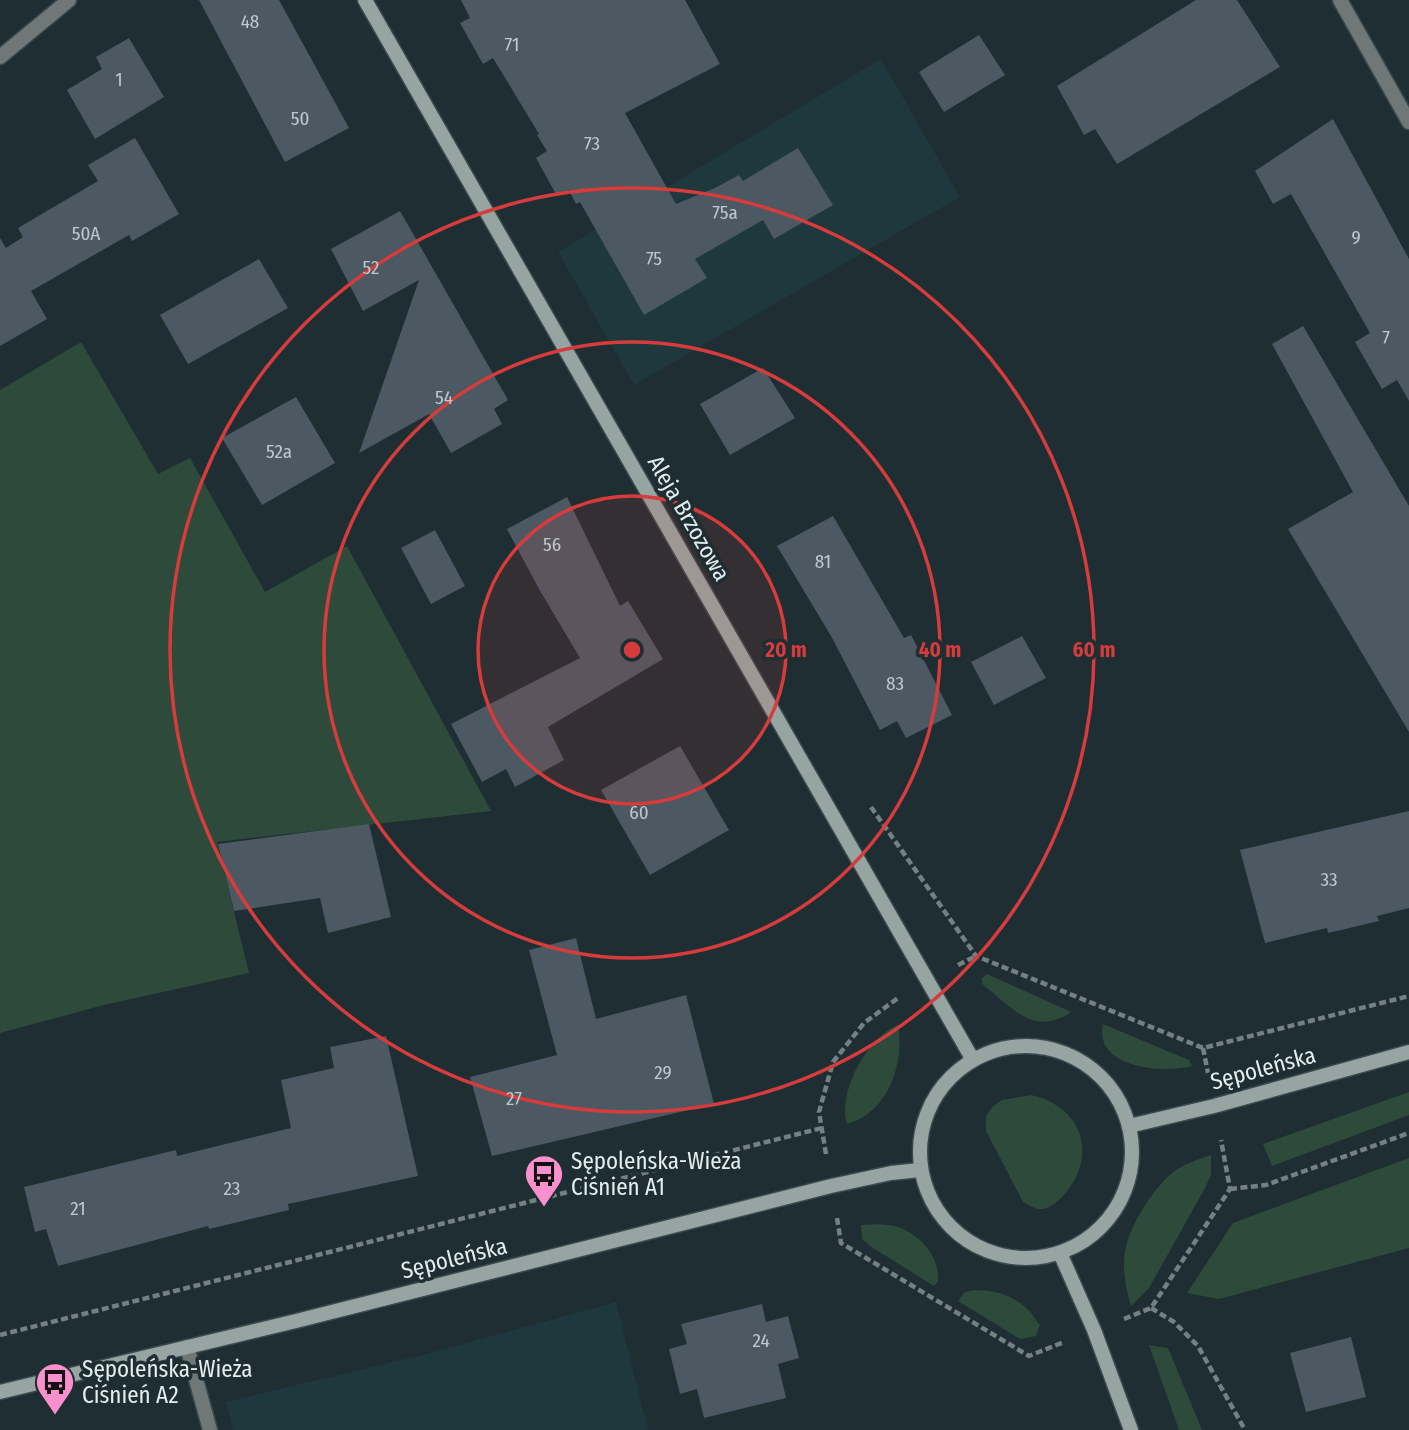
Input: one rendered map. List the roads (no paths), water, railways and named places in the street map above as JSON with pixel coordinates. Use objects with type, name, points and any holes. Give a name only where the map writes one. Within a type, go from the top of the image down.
[{"type":"street","points":[[0,57],[69,0]]},
{"type":"street","name":"Aleja Brzozowa","points":[[365,0],[973,1060]]},
{"type":"street","points":[[1340,0],[1409,122]]},
{"type":"street","points":[[1033,1046],[1055,1049],[1093,1069],[1122,1105],[1129,1126],[1133,1146],[1131,1167],[1126,1188],[1117,1207],[1103,1226],[1084,1242],[1060,1253],[1034,1259],[1009,1258],[982,1250],[954,1231],[935,1209],[920,1170],[921,1130],[933,1099],[956,1071],[973,1060],[1005,1048],[1033,1046]]},
{"type":"street","name":"Sępoleńska","points":[[1129,1126],[1409,1052]]},
{"type":"street","name":"Sępoleńska","points":[[0,1392],[831,1186],[891,1173],[920,1170]]},
{"type":"street","points":[[1060,1253],[1094,1331],[1131,1430]]},
{"type":"street","points":[[187,1347],[210,1430]]},
{"type":"place","name":"Sępoleńska-Wieża Ciśnień A1","points":[[544,1208]]},
{"type":"place","name":"Sępoleńska-Wieża Ciśnień A2","points":[[55,1416]]}]
